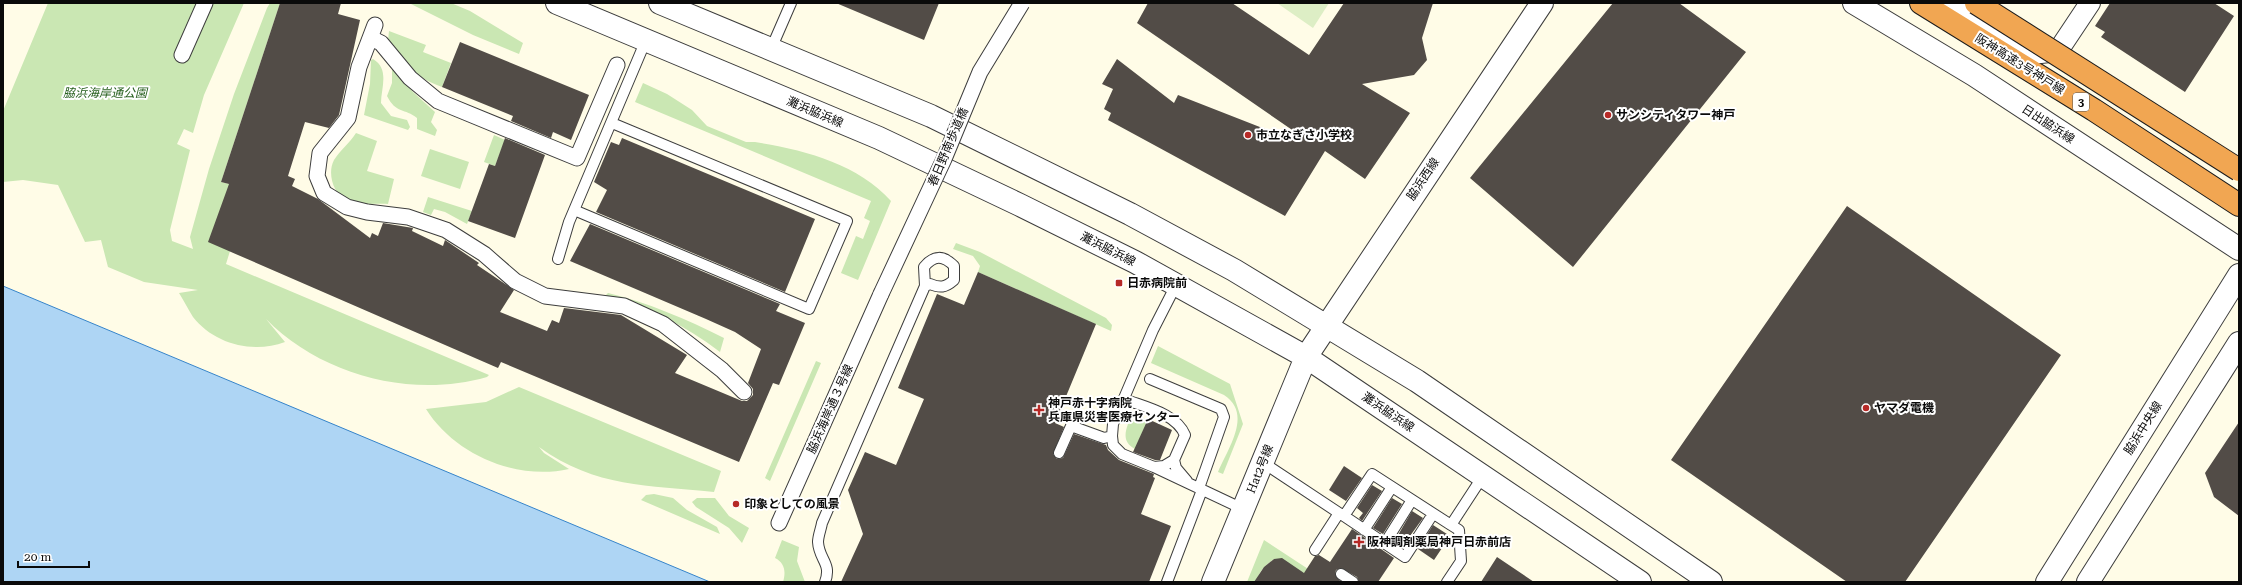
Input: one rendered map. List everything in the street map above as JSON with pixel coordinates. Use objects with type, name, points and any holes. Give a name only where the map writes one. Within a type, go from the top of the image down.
[{"type":"highway","name":"阪神高速3号神戸線","points":[[1921,3],[2088,106],[2239,205]]},
{"type":"highway","name":"3","points":[[1976,3],[2169,124],[2239,170]]},
{"type":"street","points":[[182,55],[205,3]]},
{"type":"street","name":"灘浜脇浜線","points":[[557,3],[879,138],[1020,205],[1176,285],[1306,356],[1640,582]]},
{"type":"street","points":[[660,3],[931,116],[1130,214],[1234,270],[1416,381],[1712,582]]},
{"type":"street","name":"春日野南歩道橋","points":[[881,294],[944,159],[980,72],[1022,3]]},
{"type":"street","name":"脇浜西線","points":[[1306,356],[1542,3]]},
{"type":"street","name":"日出脇浜線","points":[[1854,3],[1974,75],[2239,249]]},
{"type":"street","points":[[1949,3],[2032,54],[2058,51],[2090,3]]},
{"type":"street","points":[[1981,3],[2239,167]]},
{"type":"street","points":[[617,65],[577,158],[438,101],[410,78],[373,31],[359,67],[348,118],[320,154],[317,176],[324,193],[347,207],[367,212],[408,216],[446,230],[484,254],[515,281],[546,296],[624,306],[663,324],[722,370],[744,392]]},
{"type":"street","name":"脇浜中央線","points":[[2047,582],[2239,274]]},
{"type":"street","name":"脇浜海岸通３号線","points":[[779,523],[881,294]]},
{"type":"street","points":[[2088,582],[2239,343]]},
{"type":"street","name":"Hat2号線","points":[[1213,582],[1306,356]]},
{"type":"lane","points":[[771,49],[791,3]]},
{"type":"lane","points":[[558,259],[574,210],[646,40]]},
{"type":"lane","points":[[574,210],[809,309],[848,221],[612,123]]},
{"type":"lane","points":[[1176,285],[1153,330],[1113,424],[1113,445],[1122,454],[1154,467],[1243,509]]},
{"type":"lane","points":[[825,582],[828,573],[827,566],[821,555],[818,542],[822,523],[925,286]]},
{"type":"lane","points":[[1150,379],[1220,409],[1224,417],[1197,487],[1167,582]]},
{"type":"lane","points":[[1124,399],[1171,418],[1181,426],[1185,435],[1174,460],[1164,466],[1154,467]]},
{"type":"lane","points":[[1060,453],[1071,426],[1104,438],[1112,436]]},
{"type":"lane","points":[[1174,460],[1178,472],[1197,487]]},
{"type":"lane","points":[[1262,462],[1406,557],[1433,514]]},
{"type":"lane","points":[[1315,550],[1372,474],[1459,530],[1461,561],[1447,582]]},
{"type":"lane","points":[[1451,524],[1483,476]]},
{"type":"lane","points":[[1364,530],[1392,487]]},
{"type":"lane","points":[[1385,543],[1412,500]]},
{"type":"lane","points":[[1341,574],[1353,582]]},
{"type":"green space","name":"脇浜海岸通公園","points":[[48,3],[244,3],[204,95],[193,133],[184,129],[177,144],[190,150],[170,230],[172,241],[193,249],[190,237],[209,169],[234,94],[267,8],[270,3],[280,3],[221,182],[229,184],[230,251],[226,264],[489,375],[487,377],[458,383],[428,385],[398,383],[369,377],[340,368],[313,355],[288,338],[266,319],[285,342],[260,347],[235,344],[223,340],[212,334],[193,317],[179,293],[198,290],[144,282],[108,267],[101,240],[85,242],[58,185],[23,180],[3,182],[3,111]]},
{"type":"green space","points":[[409,3],[451,3],[470,11],[523,43],[519,54],[473,35]]},
{"type":"green space","points":[[1277,3],[1329,3],[1313,28]]},
{"type":"green space","points":[[389,31],[426,45],[423,52],[451,63],[442,87],[424,79],[405,63],[388,41]]},
{"type":"green space","points":[[373,59],[378,63],[383,73],[381,103],[391,116],[407,120],[410,127],[408,130],[364,115],[370,84],[371,60]]},
{"type":"green space","points":[[392,70],[395,70],[413,92],[435,112],[431,122],[437,130],[435,136],[417,129],[417,118],[397,108],[390,102],[387,96],[392,83]]},
{"type":"green space","points":[[643,83],[667,94],[692,110],[707,126],[746,142],[774,145],[829,160],[862,177],[877,188],[891,201],[858,280],[841,273],[856,236],[863,239],[870,221],[864,218],[871,201],[635,102]]},
{"type":"green space","points":[[356,133],[377,141],[367,171],[394,179],[388,204],[351,203],[342,198],[335,188],[331,177],[332,165],[336,156]]},
{"type":"green space","points":[[494,135],[505,140],[495,166],[484,162]]},
{"type":"green space","points":[[430,149],[469,162],[460,189],[421,176]]},
{"type":"green space","points":[[428,197],[472,211],[467,224],[445,212],[434,209],[431,215],[423,212]]},
{"type":"green space","points":[[956,243],[980,252],[1106,318],[1112,325],[1111,331],[978,272],[980,266],[973,256],[953,249]]},
{"type":"green space","points":[[608,293],[667,312],[724,338],[720,352],[680,325],[651,311],[605,296]]},
{"type":"green space","points":[[1158,346],[1230,384],[1243,424],[1223,474],[1218,472],[1236,432],[1237,412],[1232,403],[1224,395],[1151,363]]},
{"type":"green space","points":[[816,361],[821,363],[770,481],[765,478]]},
{"type":"green space","points":[[519,387],[721,471],[714,492],[645,485],[602,477],[581,470],[560,460],[539,447],[544,453],[569,469],[549,472],[528,471],[508,467],[488,460],[470,451],[453,439],[438,425],[426,409],[486,402]]},
{"type":"green space","points":[[1140,417],[1148,419],[1135,449],[1131,447],[1127,441],[1126,432],[1128,424]]},
{"type":"green space","points":[[654,494],[673,498],[687,510],[717,527],[720,534],[641,500],[646,495]]},
{"type":"green space","points":[[697,498],[715,498],[729,516],[749,528],[742,543],[729,528],[696,507],[692,502]]},
{"type":"green space","points":[[782,540],[799,547],[797,561],[805,582],[783,582],[783,565],[775,558]]},
{"type":"green space","points":[[1264,540],[1328,582],[1318,582],[1274,559],[1261,571],[1257,582],[1247,582]]},
{"type":"water","points":[[3,286],[710,582],[3,582]]},
{"type":"building","points":[[280,3],[341,3],[338,14],[360,20],[339,115],[329,128],[305,122],[288,176],[295,179],[292,186],[318,199],[370,238],[372,233],[378,236],[383,223],[413,228],[412,231],[443,246],[445,240],[479,263],[477,265],[514,290],[500,312],[547,331],[552,320],[559,323],[564,308],[621,315],[687,355],[675,373],[742,401],[747,401],[753,395],[753,389],[748,383],[761,349],[735,332],[570,261],[590,224],[780,304],[776,311],[805,323],[779,385],[773,383],[739,462],[501,362],[498,368],[208,242],[229,184],[221,182]]},
{"type":"building","points":[[836,3],[939,3],[924,40]]},
{"type":"building","points":[[1148,3],[1232,3],[1309,55],[1344,3],[1433,3],[1422,38],[1427,60],[1414,75],[1362,84],[1410,113],[1365,179],[1325,151],[1285,216],[1108,120],[1111,113],[1104,109],[1113,89],[1102,84],[1117,59],[1174,103],[1178,95],[1298,142],[1301,136],[1137,23]]},
{"type":"building","name":"サンシティタワー神戸","points":[[1613,3],[1679,3],[1746,52],[1573,267],[1470,178]]},
{"type":"building","points":[[2110,3],[2214,3],[2234,16],[2185,92],[2101,37],[2105,32],[2095,26]]},
{"type":"building","points":[[460,42],[589,95],[571,140],[553,132],[551,138],[511,121],[513,116],[442,87]]},
{"type":"building","points":[[505,138],[545,155],[515,238],[468,221],[489,164],[495,166]]},
{"type":"building","points":[[622,138],[815,219],[785,292],[596,212],[607,190],[594,182],[611,142],[619,145]]},
{"type":"building","name":"ヤマダ電機","points":[[1847,206],[2061,355],[1905,582],[1847,582],[1671,460]]},
{"type":"building","points":[[978,272],[1096,324],[1055,423],[1064,427],[1053,454],[1057,459],[1063,458],[1074,434],[1106,445],[1108,450],[1119,460],[1154,474],[1153,477],[1155,478],[1141,514],[1171,526],[1149,582],[841,582],[863,534],[848,490],[865,452],[896,465],[924,399],[898,388],[937,294],[964,305]]},
{"type":"building","points":[[1148,419],[1172,430],[1160,460],[1155,460],[1133,452]]},
{"type":"building","points":[[2239,422],[2239,516],[2214,497],[2205,473]]},
{"type":"building","points":[[1344,466],[1362,478],[1346,501],[1329,490]]},
{"type":"building","points":[[1372,485],[1382,491],[1362,521],[1359,518],[1363,513],[1357,508]]},
{"type":"building","points":[[1392,498],[1402,504],[1383,534],[1373,528]]},
{"type":"building","points":[[1412,511],[1423,518],[1402,547],[1394,542]]},
{"type":"building","points":[[1433,525],[1450,536],[1434,560],[1418,549]]},
{"type":"building","points":[[1352,529],[1394,558],[1378,582],[1359,582],[1357,577],[1341,568],[1336,570],[1335,574],[1341,582],[1254,582],[1264,567],[1274,559],[1282,558],[1304,573],[1315,556],[1319,555],[1330,562]]},
{"type":"building","points":[[1497,557],[1534,582],[1481,582]]},
{"type":"place","name":"サンシティタワー神戸","points":[[1608,115]]},
{"type":"place","name":"市立なぎさ小学校","points":[[1248,135]]},
{"type":"place","name":"日赤病院前","points":[[1119,283]]},
{"type":"place","name":"ヤマダ電機","points":[[1866,408]]},
{"type":"place","name":"神戸赤十字病院 兵庫県災害医療センター","points":[[1039,410]]},
{"type":"place","name":"印象としての風景","points":[[736,504]]},
{"type":"place","name":"阪神調剤薬局神戸日赤前店","points":[[1359,542]]}]
